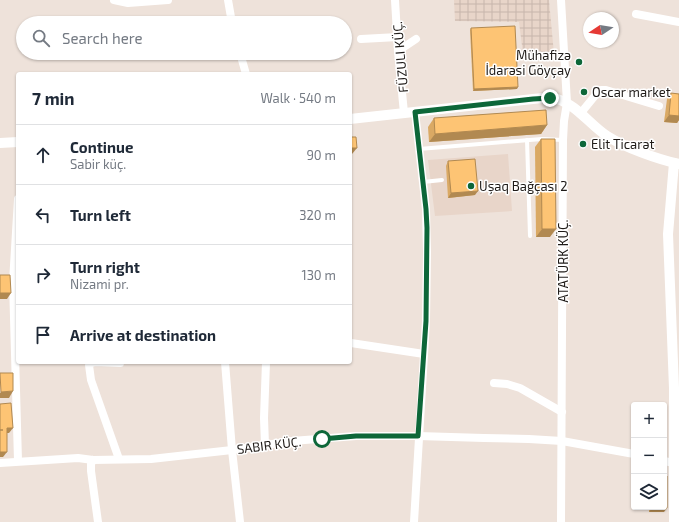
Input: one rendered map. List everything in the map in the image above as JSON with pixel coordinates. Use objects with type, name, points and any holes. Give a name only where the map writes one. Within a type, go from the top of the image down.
[{"type":"street","points":[[114,0],[128,3],[168,0]]},
{"type":"street","points":[[228,0],[231,16]]},
{"type":"street","name":"FÜZULI KÜÇ.","points":[[396,0],[398,51],[404,113]]},
{"type":"street","name":"ATATÜRK KÜÇ.","points":[[561,0],[567,103],[563,140],[561,522]]},
{"type":"street","points":[[636,14],[679,22]]},
{"type":"street","points":[[361,39],[398,38]]},
{"type":"street","points":[[398,51],[416,39]]},
{"type":"street","points":[[242,60],[245,72]]},
{"type":"street","points":[[580,114],[601,90],[606,90],[659,106]]},
{"type":"street","points":[[352,119],[550,98],[567,103],[607,136],[620,143],[637,151],[676,163],[668,234],[676,389],[676,469],[674,522]]},
{"type":"street","points":[[414,522],[426,321],[427,236],[426,209],[415,112]]},
{"type":"street","points":[[0,142],[16,142]]},
{"type":"street","points":[[16,249],[14,282],[16,297]]},
{"type":"street","points":[[352,343],[424,354]]},
{"type":"street","points":[[17,364],[18,461]]},
{"type":"street","points":[[90,364],[91,380],[119,460]]},
{"type":"street","points":[[225,364],[232,450],[240,522]]},
{"type":"street","points":[[265,445],[264,418],[266,364]]},
{"type":"street","points":[[494,383],[508,384],[520,388],[562,412]]},
{"type":"street","name":"SABIR KÜÇ.","points":[[0,463],[78,458],[92,460],[151,459],[232,450],[292,441],[356,436],[418,436],[562,441],[631,453]]},
{"type":"street","points":[[92,460],[91,470],[98,522]]},
{"type":"street","points":[[667,463],[676,469]]},
{"type":"lane","points":[[419,149],[542,139],[563,140]]},
{"type":"lane","points":[[527,140],[530,236]]},
{"type":"lane","points":[[423,182],[442,180]]},
{"type":"shaded area","points":[[454,0],[549,0],[554,54],[523,54],[519,22],[455,21]]},
{"type":"shaded area","name":"Uşaq Bağçası 2","points":[[508,154],[512,211],[435,216],[428,160]]},
{"type":"building","points":[[515,26],[518,87],[474,89],[471,28]]},
{"type":"building","points":[[671,93],[679,94],[679,116],[669,115]]},
{"type":"building","points":[[546,110],[547,125],[435,134],[434,118]]},
{"type":"building","points":[[352,137],[356,137],[357,148],[352,148]]},
{"type":"building","points":[[541,139],[555,139],[556,229],[542,229]]},
{"type":"building","points":[[475,159],[478,191],[451,193],[448,161]]},
{"type":"building","points":[[0,275],[10,275],[11,293],[0,293]]},
{"type":"building","points":[[0,373],[13,373],[13,391],[1,392]]},
{"type":"building","points":[[11,403],[13,428],[7,428],[7,452],[0,452],[0,404]]},
{"type":"place","name":"Mühafizə İdarəsi Göyçay","points":[[579,62]]},
{"type":"place","name":"Oscar market","points":[[584,92]]},
{"type":"place","name":"Elit Ticarət","points":[[583,144]]},
{"type":"place","name":"Uşaq Bağçası 2","points":[[471,186]]},
{"type":"route","points":[[322,439],[356,436],[418,436],[426,321],[427,228],[415,112],[550,98]]}]
